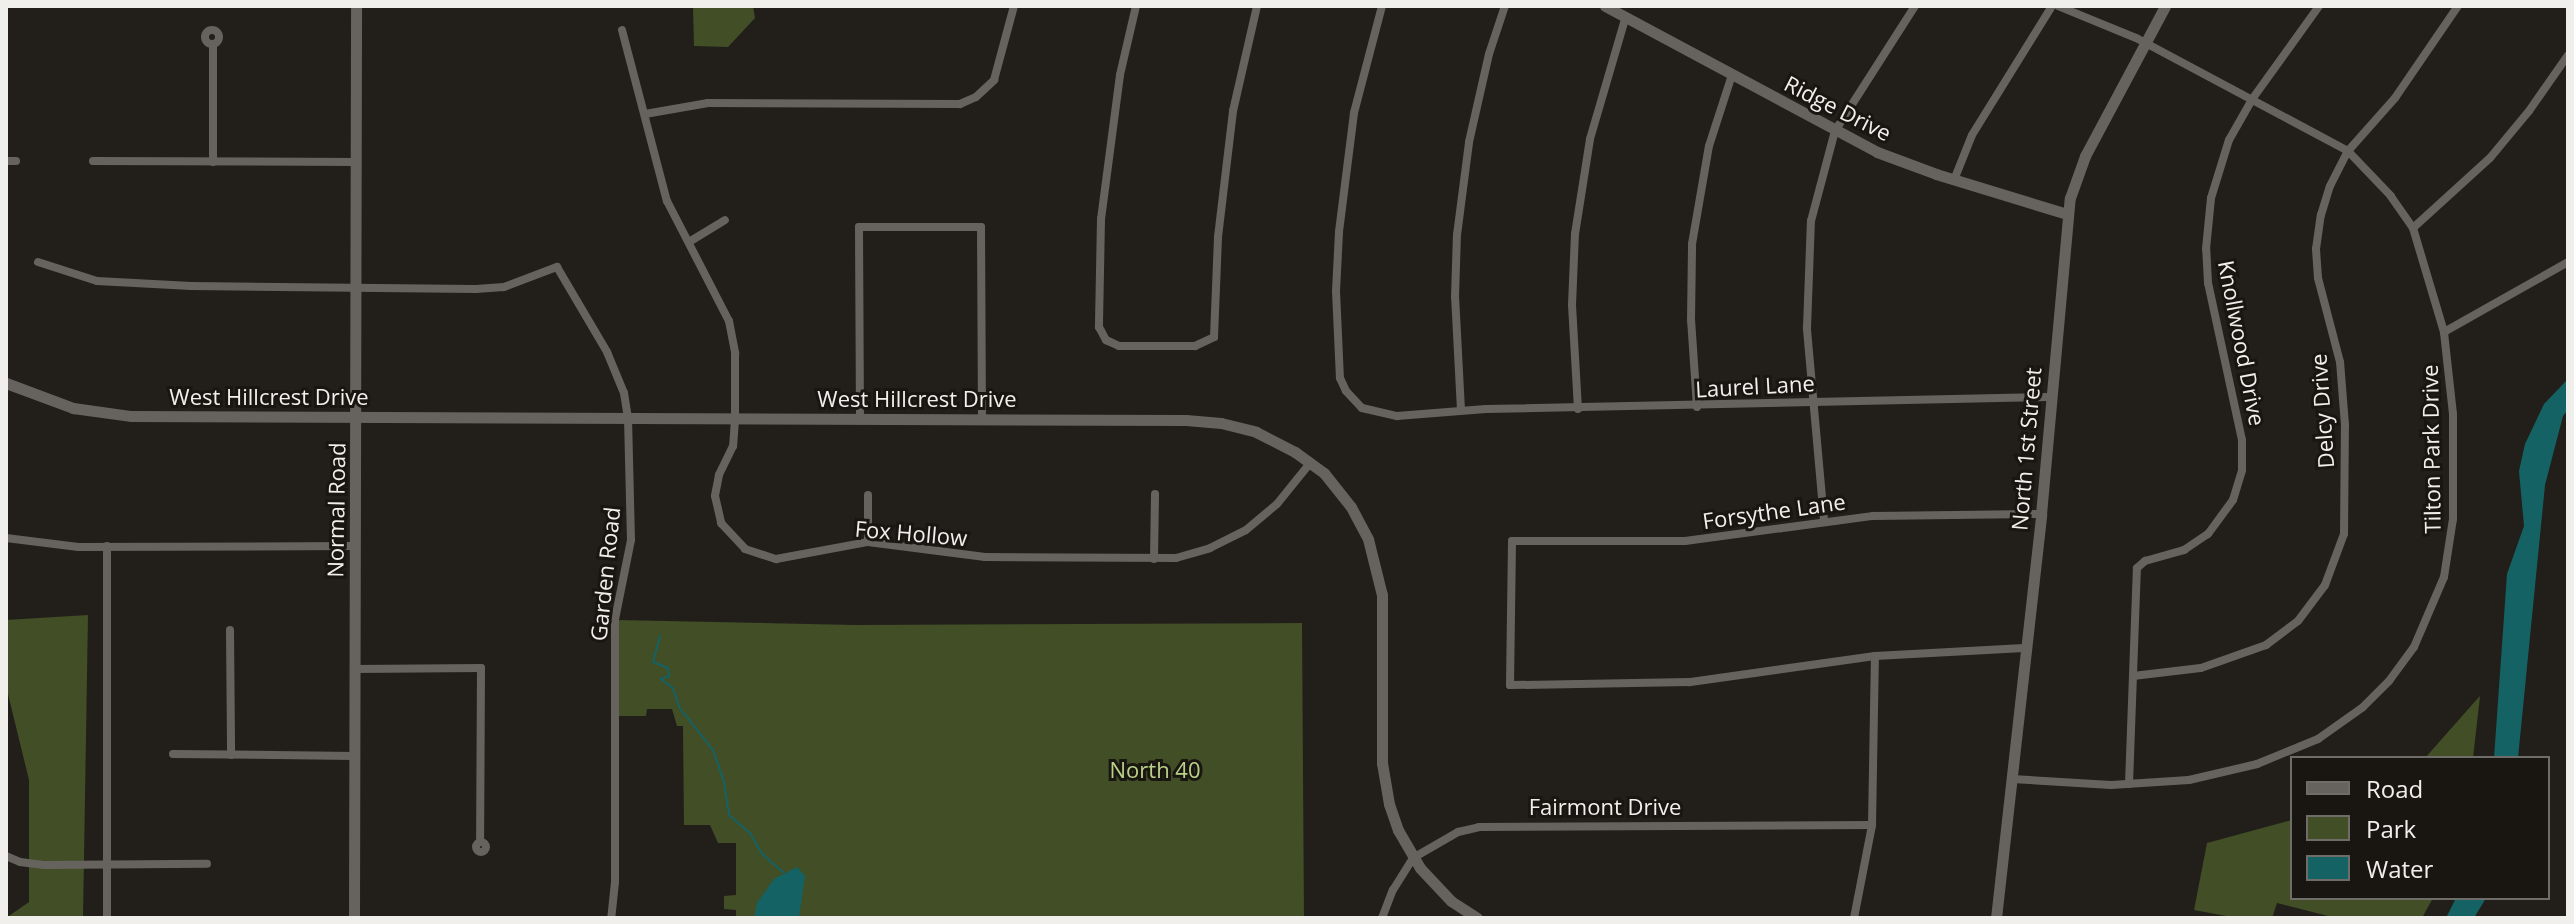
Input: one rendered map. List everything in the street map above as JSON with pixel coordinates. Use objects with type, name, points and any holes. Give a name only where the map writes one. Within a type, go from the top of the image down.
[{"type":"street","name":"Normal Road","points":[[354,918],[356,6]]},
{"type":"street","points":[[645,114],[708,103],[960,104],[976,97],[994,80],[1014,6]]},
{"type":"street","points":[[1136,6],[1120,75],[1101,219],[1099,327],[1106,340],[1119,346],[1195,346],[1214,337],[1218,237],[1233,111],[1257,6]]},
{"type":"street","name":"Laurel Lane","points":[[1382,6],[1361,80],[1343,180],[1336,291],[1340,378],[1356,403],[1378,415],[1461,410],[1697,407],[1814,400],[2051,397]]},
{"type":"street","points":[[1461,410],[1455,297],[1457,235],[1469,142],[1489,54],[1505,6]]},
{"type":"street","name":"Ridge Drive","points":[[1605,6],[1888,157],[2067,214]]},
{"type":"street","points":[[1824,520],[1807,328],[1807,262],[1816,195],[1835,131],[1915,6]]},
{"type":"street","points":[[1954,180],[1972,135],[2052,6]]},
{"type":"street","name":"Tilton Park Drive","points":[[2012,779],[2129,784],[2216,775],[2304,746],[2363,707],[2407,658],[2436,601],[2452,542],[2453,414],[2444,332],[2413,228],[2391,196],[2348,151],[2146,43],[2058,6]]},
{"type":"street","name":"North 1st Street","points":[[1996,918],[2041,514],[2067,214],[2081,164],[2165,6]]},
{"type":"street","name":"Knollwood Drive","points":[[2133,676],[2139,565],[2184,550],[2208,534],[2225,515],[2240,480],[2242,440],[2210,299],[2206,249],[2211,198],[2219,169],[2229,140],[2253,98],[2319,6]]},
{"type":"street","name":"Delcy Drive","points":[[2133,676],[2201,668],[2242,656],[2276,639],[2319,596],[2339,555],[2345,520],[2344,398],[2340,362],[2318,278],[2316,249],[2324,204],[2348,151],[2403,89],[2458,6]]},
{"type":"street","points":[[1578,409],[1572,305],[1575,234],[1590,139],[1626,16]]},
{"type":"street","name":"Fox Hollow","points":[[622,30],[667,201],[729,321],[735,353],[733,446],[719,475],[715,496],[721,523],[736,544],[751,553],[776,559],[868,542],[985,557],[1154,559],[1199,552],[1246,530],[1277,504],[1311,462]]},
{"type":"street","points":[[213,45],[213,162]]},
{"type":"street","points":[[2413,228],[2490,158],[2529,111],[2568,55]]},
{"type":"street","points":[[1697,407],[1691,320],[1692,244],[1709,146],[1732,75]]},
{"type":"street","points":[[93,161],[356,162]]},
{"type":"street","points":[[689,242],[725,220]]},
{"type":"street","points":[[860,419],[859,227],[981,227],[982,420]]},
{"type":"street","points":[[38,262],[70,274],[120,284],[356,287]]},
{"type":"street","points":[[2444,332],[2568,262]]},
{"type":"street","name":"Garden Road","points":[[356,287],[495,288],[557,267],[607,352],[624,393],[628,418],[631,540],[615,619],[615,870],[611,918]]},
{"type":"street","name":"West Hillcrest Drive","points":[[6,383],[58,404],[118,416],[1221,423],[1269,437],[1311,462],[1351,507],[1376,563],[1383,616],[1383,778],[1393,819],[1413,858],[1440,891],[1477,918]]},
{"type":"street","points":[[1154,559],[1155,494]]},
{"type":"street","points":[[868,495],[868,542]]},
{"type":"street","name":"Forsythe Lane","points":[[1875,656],[1689,682],[1510,685],[1512,541],[1685,541],[1824,520],[1936,513],[2041,514]]},
{"type":"street","points":[[6,538],[54,546],[355,546]]},
{"type":"street","points":[[107,546],[107,918]]},
{"type":"street","points":[[230,630],[231,755]]},
{"type":"street","points":[[1854,918],[1872,825],[1875,656],[2024,648]]},
{"type":"street","points":[[355,669],[481,668],[480,841]]},
{"type":"street","points":[[2129,784],[2133,676]]},
{"type":"street","points":[[173,754],[354,756]]},
{"type":"street","name":"Fairmont Drive","points":[[1382,918],[1393,890],[1413,858],[1458,832],[1488,826],[1872,825]]},
{"type":"street","points":[[6,856],[30,864],[207,864]]},
{"type":"green space","points":[[693,6],[753,6],[755,18],[728,47],[694,46]]},
{"type":"green space","points":[[88,615],[83,918],[6,918],[29,902],[29,780],[6,686],[6,620]]},
{"type":"green space","name":"North 40","points":[[616,620],[855,625],[1302,623],[1304,918],[736,918],[736,910],[724,909],[724,896],[736,895],[736,843],[718,843],[710,825],[684,825],[683,726],[677,726],[672,709],[647,709],[646,716],[616,716]]},
{"type":"green space","points":[[2480,696],[2473,756],[2427,756]]},
{"type":"green space","points":[[2290,821],[2290,900],[2432,900],[2422,918],[2336,918],[2277,903],[2272,918],[2237,918],[2194,910],[2207,843]]},
{"type":"water","points":[[2568,379],[2568,410],[2563,416],[2545,485],[2518,756],[2494,756],[2507,574],[2524,526],[2519,471],[2525,444],[2544,404]]},
{"type":"water","points":[[797,867],[805,876],[799,918],[754,918],[757,903],[774,879]]},
{"type":"water","points":[[2455,900],[2485,900],[2474,918],[2446,918]]},
{"type":"waterway","points":[[660,636],[653,662],[668,668],[669,676],[661,679],[673,688],[679,707],[713,750],[724,782],[729,815],[750,833],[762,854],[783,872]]}]
